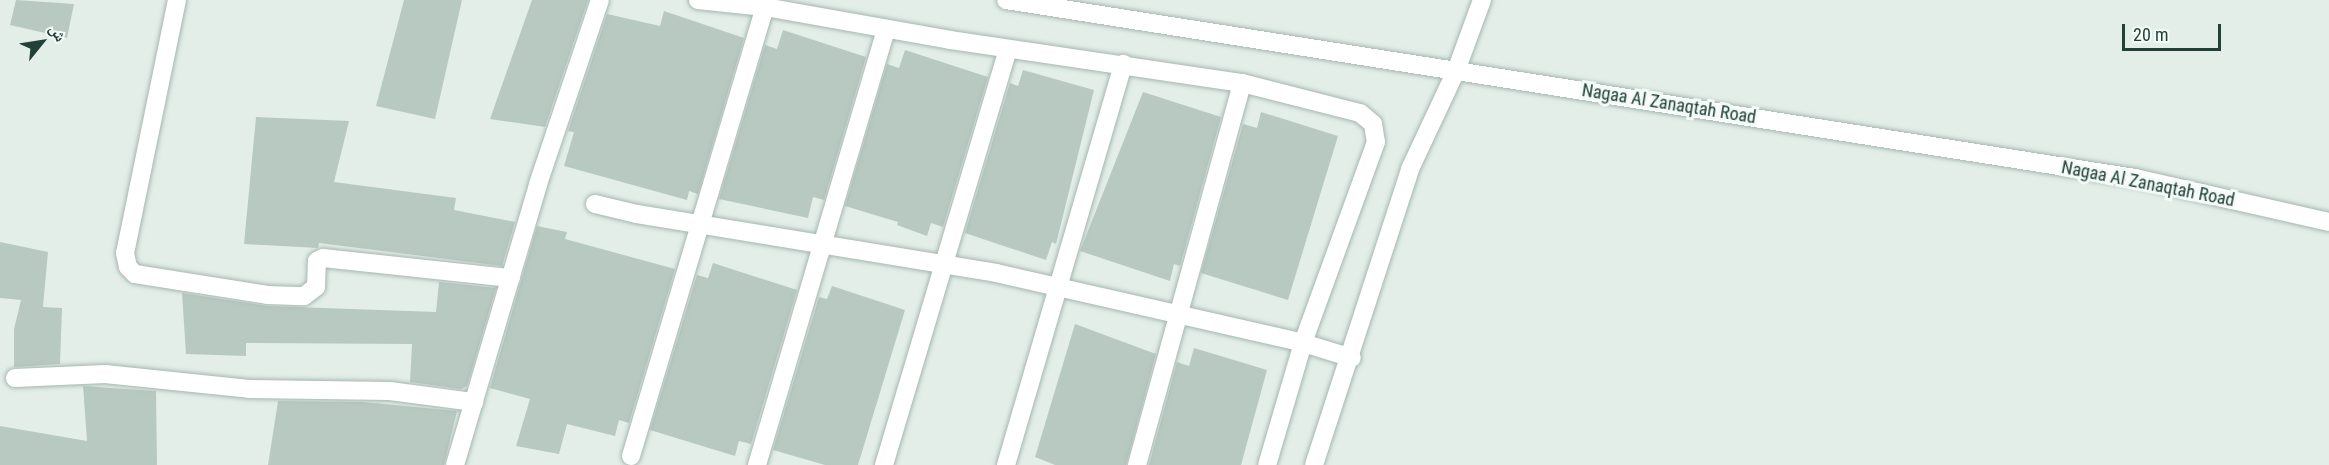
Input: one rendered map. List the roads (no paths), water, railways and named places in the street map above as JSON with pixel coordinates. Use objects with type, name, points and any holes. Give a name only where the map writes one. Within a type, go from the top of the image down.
[{"type":"street","points":[[177,0],[125,253],[128,267],[135,274],[267,295],[304,296],[316,287],[317,261],[323,258],[511,278]]},
{"type":"street","points":[[455,465],[511,278],[600,0]]},
{"type":"street","points":[[698,0],[765,7],[1008,49],[1242,83],[1360,113],[1373,124],[1376,141],[1303,343],[1268,465]]},
{"type":"street","name":"Nagaa Al Zanaqtah Road","points":[[1006,0],[2135,178],[2329,222]]},
{"type":"street","points":[[1314,465],[1352,358],[1410,169],[1456,71],[1482,0]]},
{"type":"street","points":[[631,456],[765,7]]},
{"type":"street","points":[[757,465],[820,243],[886,29]]},
{"type":"street","points":[[884,465],[1008,49]]},
{"type":"street","points":[[1006,465],[1123,64]]},
{"type":"street","points":[[1137,465],[1242,83]]},
{"type":"street","points":[[595,204],[701,225],[996,273],[1058,289],[1177,313],[1303,343],[1352,358]]},
{"type":"street","points":[[15,378],[105,374],[249,389],[390,391],[474,402]]}]
